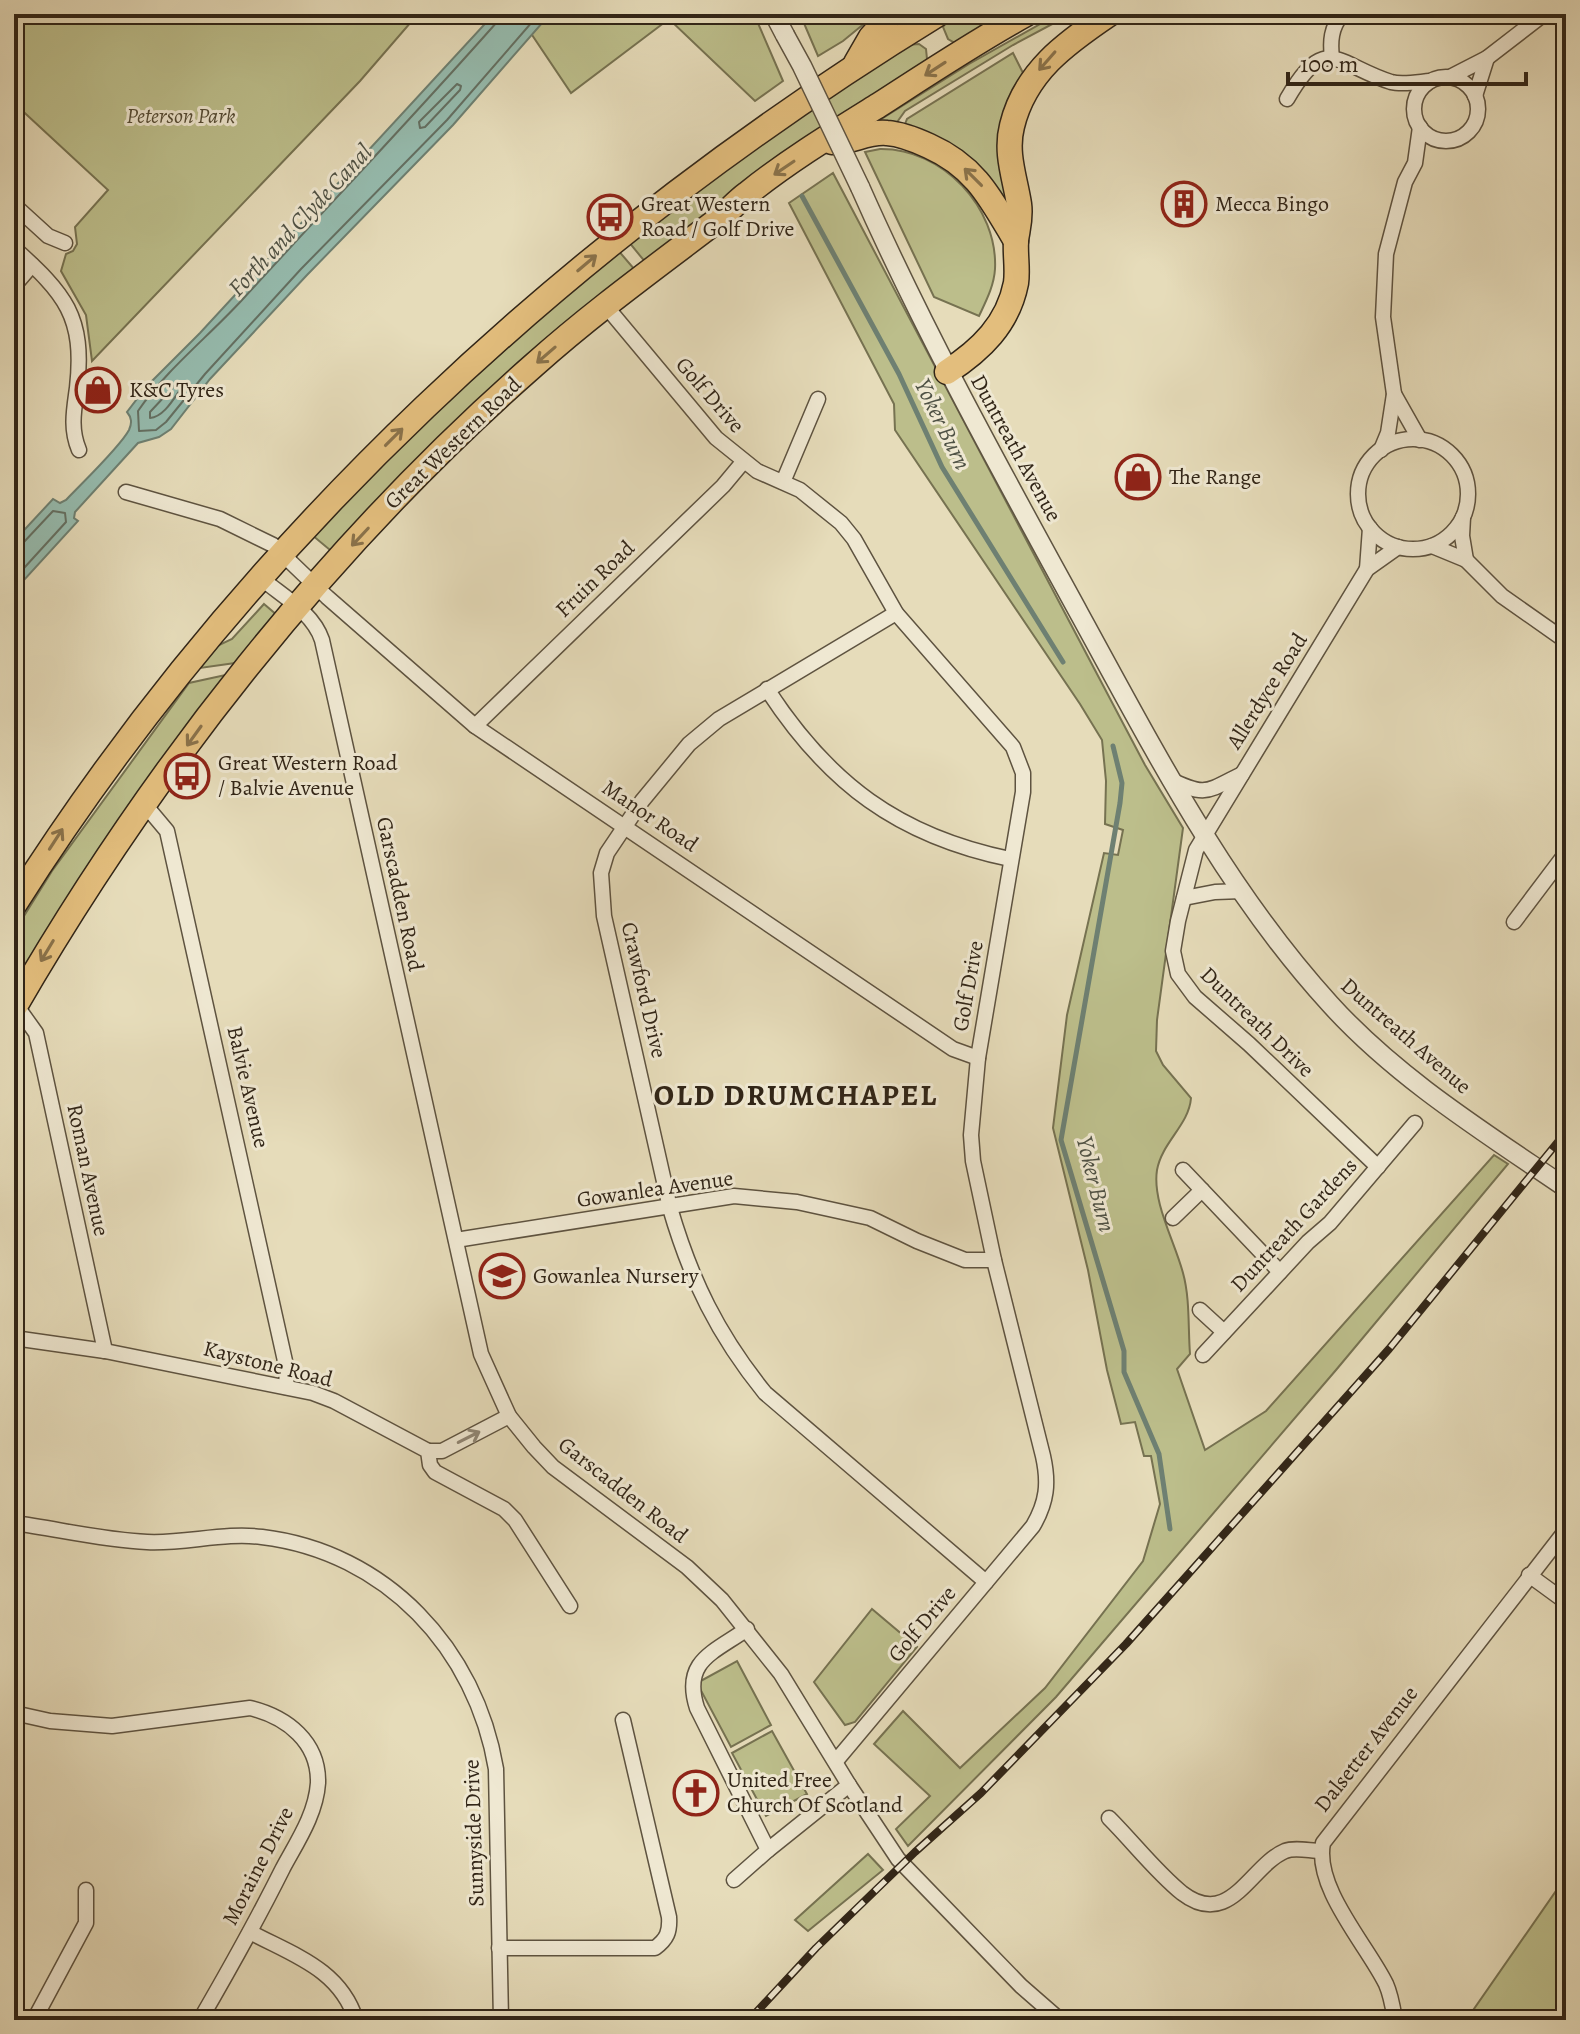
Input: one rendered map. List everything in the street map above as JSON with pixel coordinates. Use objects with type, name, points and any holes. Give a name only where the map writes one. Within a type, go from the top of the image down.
[{"type":"main road","points":[[852,69],[871,37],[892,14]]},
{"type":"main road","name":"Great Western Road","points":[[14,905],[58,835],[180,672],[283,555],[408,424],[529,312],[670,197],[780,117],[938,14]]},
{"type":"main road","name":"Great Western Road","points":[[15,1007],[56,937],[215,707],[316,586],[437,457],[531,368],[605,305],[720,218],[745,195],[948,61],[1026,14]]},
{"type":"main road","points":[[947,372],[980,349],[1001,321],[1016,283],[1016,241],[1021,224],[1009,148],[1012,122],[1031,81],[1052,54],[1109,14]]},
{"type":"main road","points":[[824,141],[845,142],[869,133],[888,133],[938,150],[978,180],[1016,241]]},
{"type":"street","name":"Duntreath Avenue","points":[[774,14],[814,89],[947,372],[1169,779],[1204,835],[1303,972],[1349,1023],[1435,1096],[1566,1188]]},
{"type":"street","points":[[1332,58],[1334,24],[1342,14]]},
{"type":"street","points":[[1287,99],[1307,68],[1332,58],[1393,82],[1450,77],[1487,58],[1544,14]]},
{"type":"street","points":[[1475,96],[1487,58]]},
{"type":"street","points":[[1420,127],[1435,139],[1445,141],[1457,139],[1472,128],[1478,112],[1475,96],[1465,83],[1450,77]]},
{"type":"street","points":[[1414,109],[1418,93],[1430,81]]},
{"type":"street","name":"Allerdyce Road","points":[[1367,569],[1370,528],[1359,503],[1360,480],[1369,462],[1381,450],[1388,433],[1394,394],[1383,317],[1384,271],[1391,227],[1405,182],[1415,163],[1420,127],[1414,109],[1393,82]]},
{"type":"street","points":[[1415,163],[1445,141]]},
{"type":"street","points":[[14,205],[48,236],[65,243]]},
{"type":"street","points":[[14,248],[60,294],[72,315],[78,336],[73,424],[79,450]]},
{"type":"street","points":[[14,286],[32,265]]},
{"type":"street","name":"Golf Drive","points":[[605,305],[716,438],[743,462],[800,490],[841,523],[854,539],[896,613],[1013,747],[1020,760],[1023,792],[973,1100],[973,1161],[994,1260],[1045,1464],[1048,1489],[1041,1513],[1033,1526],[836,1761]]},
{"type":"street","name":"Allerdyce Road","points":[[1394,394],[1420,440]]},
{"type":"street","points":[[783,482],[818,399]]},
{"type":"street","points":[[1381,450],[1396,442],[1420,440],[1441,447],[1457,462],[1463,472],[1468,494],[1462,536],[1466,560]]},
{"type":"street","name":"Fruin Road","points":[[475,726],[723,486],[743,462]]},
{"type":"street","name":"Manor Road","points":[[126,492],[220,519],[273,545],[475,726],[953,1049],[978,1058]]},
{"type":"street","points":[[1370,528],[1385,542],[1415,549],[1432,546],[1447,537],[1463,516]]},
{"type":"street","points":[[1432,546],[1466,560],[1502,596],[1566,641]]},
{"type":"street","name":"Allerdyce Road","points":[[1204,835],[1367,569],[1398,547]]},
{"type":"street","name":"Garscadden Road","points":[[262,579],[312,620],[322,640],[481,1354],[509,1416],[553,1467],[687,1567],[722,1600],[781,1674],[898,1859],[1021,1986],[1060,2020]]},
{"type":"street","name":"Crawford Drive","points":[[896,613],[719,719],[689,744],[625,825],[607,853],[601,873],[604,916],[670,1208],[699,1293],[742,1364],[765,1393],[986,1582]]},
{"type":"street","points":[[767,689],[807,745],[857,792],[932,836],[1010,859]]},
{"type":"street","points":[[1169,779],[1192,790],[1206,792],[1242,774]]},
{"type":"street","name":"Balvie Avenue","points":[[146,806],[167,831],[258,1231],[287,1370],[286,1387]]},
{"type":"street","name":"Duntreath Drive","points":[[1204,835],[1196,850],[1173,951],[1178,974],[1185,986],[1378,1167]]},
{"type":"street","points":[[1514,922],[1566,853]]},
{"type":"street","points":[[1184,898],[1242,891]]},
{"type":"street","name":"Roman Avenue","points":[[15,1007],[36,1033],[105,1351]]},
{"type":"street","name":"Duntreath Gardens","points":[[1203,1355],[1330,1223],[1415,1123]]},
{"type":"street","points":[[1183,1170],[1280,1272]]},
{"type":"street","points":[[1173,1218],[1202,1190]]},
{"type":"street","name":"Gowanlea Avenue","points":[[456,1240],[734,1196],[797,1202],[870,1218],[965,1260],[994,1260]]},
{"type":"street","points":[[1200,1310],[1224,1332]]},
{"type":"street","name":"Kaystone Road","points":[[14,1338],[105,1351],[286,1387],[334,1401],[428,1451],[430,1465],[435,1472],[504,1509],[515,1520],[570,1606]]},
{"type":"street","points":[[428,1451],[442,1451],[509,1416]]},
{"type":"street","name":"Sunnyside Drive","points":[[14,1523],[143,1542],[171,1543],[240,1536],[293,1543],[351,1564],[387,1586],[440,1635],[479,1706],[491,1740],[496,1769],[501,2020]]},
{"type":"street","name":"Dalsetter Avenue","points":[[1321,1851],[1327,1835],[1566,1530]]},
{"type":"street","points":[[1529,1575],[1566,1602]]},
{"type":"street","points":[[747,1629],[706,1657],[692,1677],[692,1691],[697,1708],[768,1850]]},
{"type":"street","name":"Moraine Drive","points":[[14,1713],[50,1721],[112,1726],[250,1708],[267,1712],[300,1733],[314,1757],[317,1771],[314,1804],[250,1932],[200,2020]]},
{"type":"street","points":[[499,1948],[655,1948],[670,1931],[623,1720]]},
{"type":"street","points":[[734,1880],[849,1785]]},
{"type":"street","points":[[1109,1818],[1182,1893],[1208,1903],[1237,1895],[1286,1850],[1321,1851],[1330,1885],[1344,1917],[1384,1980],[1395,2020]]},
{"type":"street","points":[[34,2020],[86,1923],[86,1890]]},
{"type":"street","points":[[250,1932],[324,1972],[341,1987],[356,2020]]},
{"type":"green space","name":"Peterson Park","points":[[14,14],[418,14],[360,81],[92,361],[86,315],[61,271],[66,254],[73,251],[77,244],[75,227],[108,190],[14,103]]},
{"type":"green space","points":[[518,14],[754,14],[783,81],[755,101],[669,19],[571,93]]},
{"type":"green space","points":[[800,14],[876,14],[843,41],[818,56]]},
{"type":"green space","points":[[957,14],[1011,14],[955,43],[948,39],[943,27]]},
{"type":"green space","points":[[1058,14],[1071,14],[1013,45],[905,111],[895,125],[875,123],[969,64]]},
{"type":"green space","points":[[919,44],[926,49],[927,59],[922,68],[646,263],[628,241],[730,163],[907,45]]},
{"type":"green space","points":[[1013,53],[1024,75],[1013,221],[904,127],[907,119]]},
{"type":"green space","points":[[880,149],[903,151],[945,170],[977,204],[994,246],[995,269],[979,316],[934,297],[865,152]]},
{"type":"green space","points":[[833,173],[1145,765],[1183,828],[1157,1020],[1156,1051],[1163,1065],[1191,1098],[1186,1117],[1160,1160],[1156,1182],[1187,1293],[1190,1354],[1177,1369],[1205,1450],[1266,1411],[1494,1155],[1508,1164],[1056,1697],[908,1846],[896,1829],[930,1796],[874,1744],[903,1711],[960,1768],[1045,1688],[1143,1561],[1160,1504],[1151,1456],[1144,1456],[1135,1422],[1121,1424],[1053,1128],[1067,1015],[1104,853],[1118,855],[1123,830],[1105,824],[1106,781],[1102,740],[895,430],[894,404],[789,203]]},
{"type":"green space","points":[[617,249],[635,270],[336,555],[312,535],[399,445]]},
{"type":"green space","points":[[264,604],[278,616],[242,662],[200,668],[217,646],[232,639]]},
{"type":"green space","points":[[230,674],[121,819],[14,983],[14,932],[52,871],[189,683]]},
{"type":"green space","points":[[872,1609],[917,1647],[855,1722],[845,1725],[814,1682]]},
{"type":"green space","points":[[737,1661],[771,1725],[731,1747],[697,1683]]},
{"type":"green space","points":[[772,1731],[807,1794],[766,1816],[732,1753]]},
{"type":"green space","points":[[868,1854],[883,1870],[808,1931],[795,1920]]},
{"type":"green space","points":[[1565,1878],[1566,2016],[1467,2019]]},
{"type":"water","points":[[494,14],[550,14],[453,125],[210,379],[171,429],[159,437],[138,443],[75,512],[74,518],[78,521],[14,591],[14,541],[53,499],[60,503],[66,500],[109,455],[129,430],[131,421],[127,412],[147,386],[200,333]]},
{"type":"waterway","name":"Yoker Burn","points":[[802,196],[899,374],[942,467],[1063,662]]},
{"type":"waterway","name":"Yoker Burn","points":[[1113,746],[1122,783],[1120,803],[1061,1140],[1124,1351],[1124,1372],[1159,1454],[1170,1529]]},
{"type":"railway","points":[[749,2020],[816,1948],[981,1793],[1126,1644],[1389,1349],[1566,1132]]},
{"type":"place","name":"Mecca Bingo","points":[[1184,204]]},
{"type":"place","name":"Great Western Road / Golf Drive","points":[[610,217]]},
{"type":"place","name":"K&C Tyres","points":[[98,390]]},
{"type":"place","name":"The Range","points":[[1138,477]]},
{"type":"place","name":"Great Western Road / Balvie Avenue","points":[[187,776]]},
{"type":"place","name":"Gowanlea Nursery","points":[[502,1276]]},
{"type":"place","name":"United Free Church Of Scotland","points":[[696,1793]]},
{"type":"district","name":"OLD DRUMCHAPEL","points":[[796,1095]]},
{"type":"water label","name":"Forth and Clyde Canal","points":[[300,220]]}]
